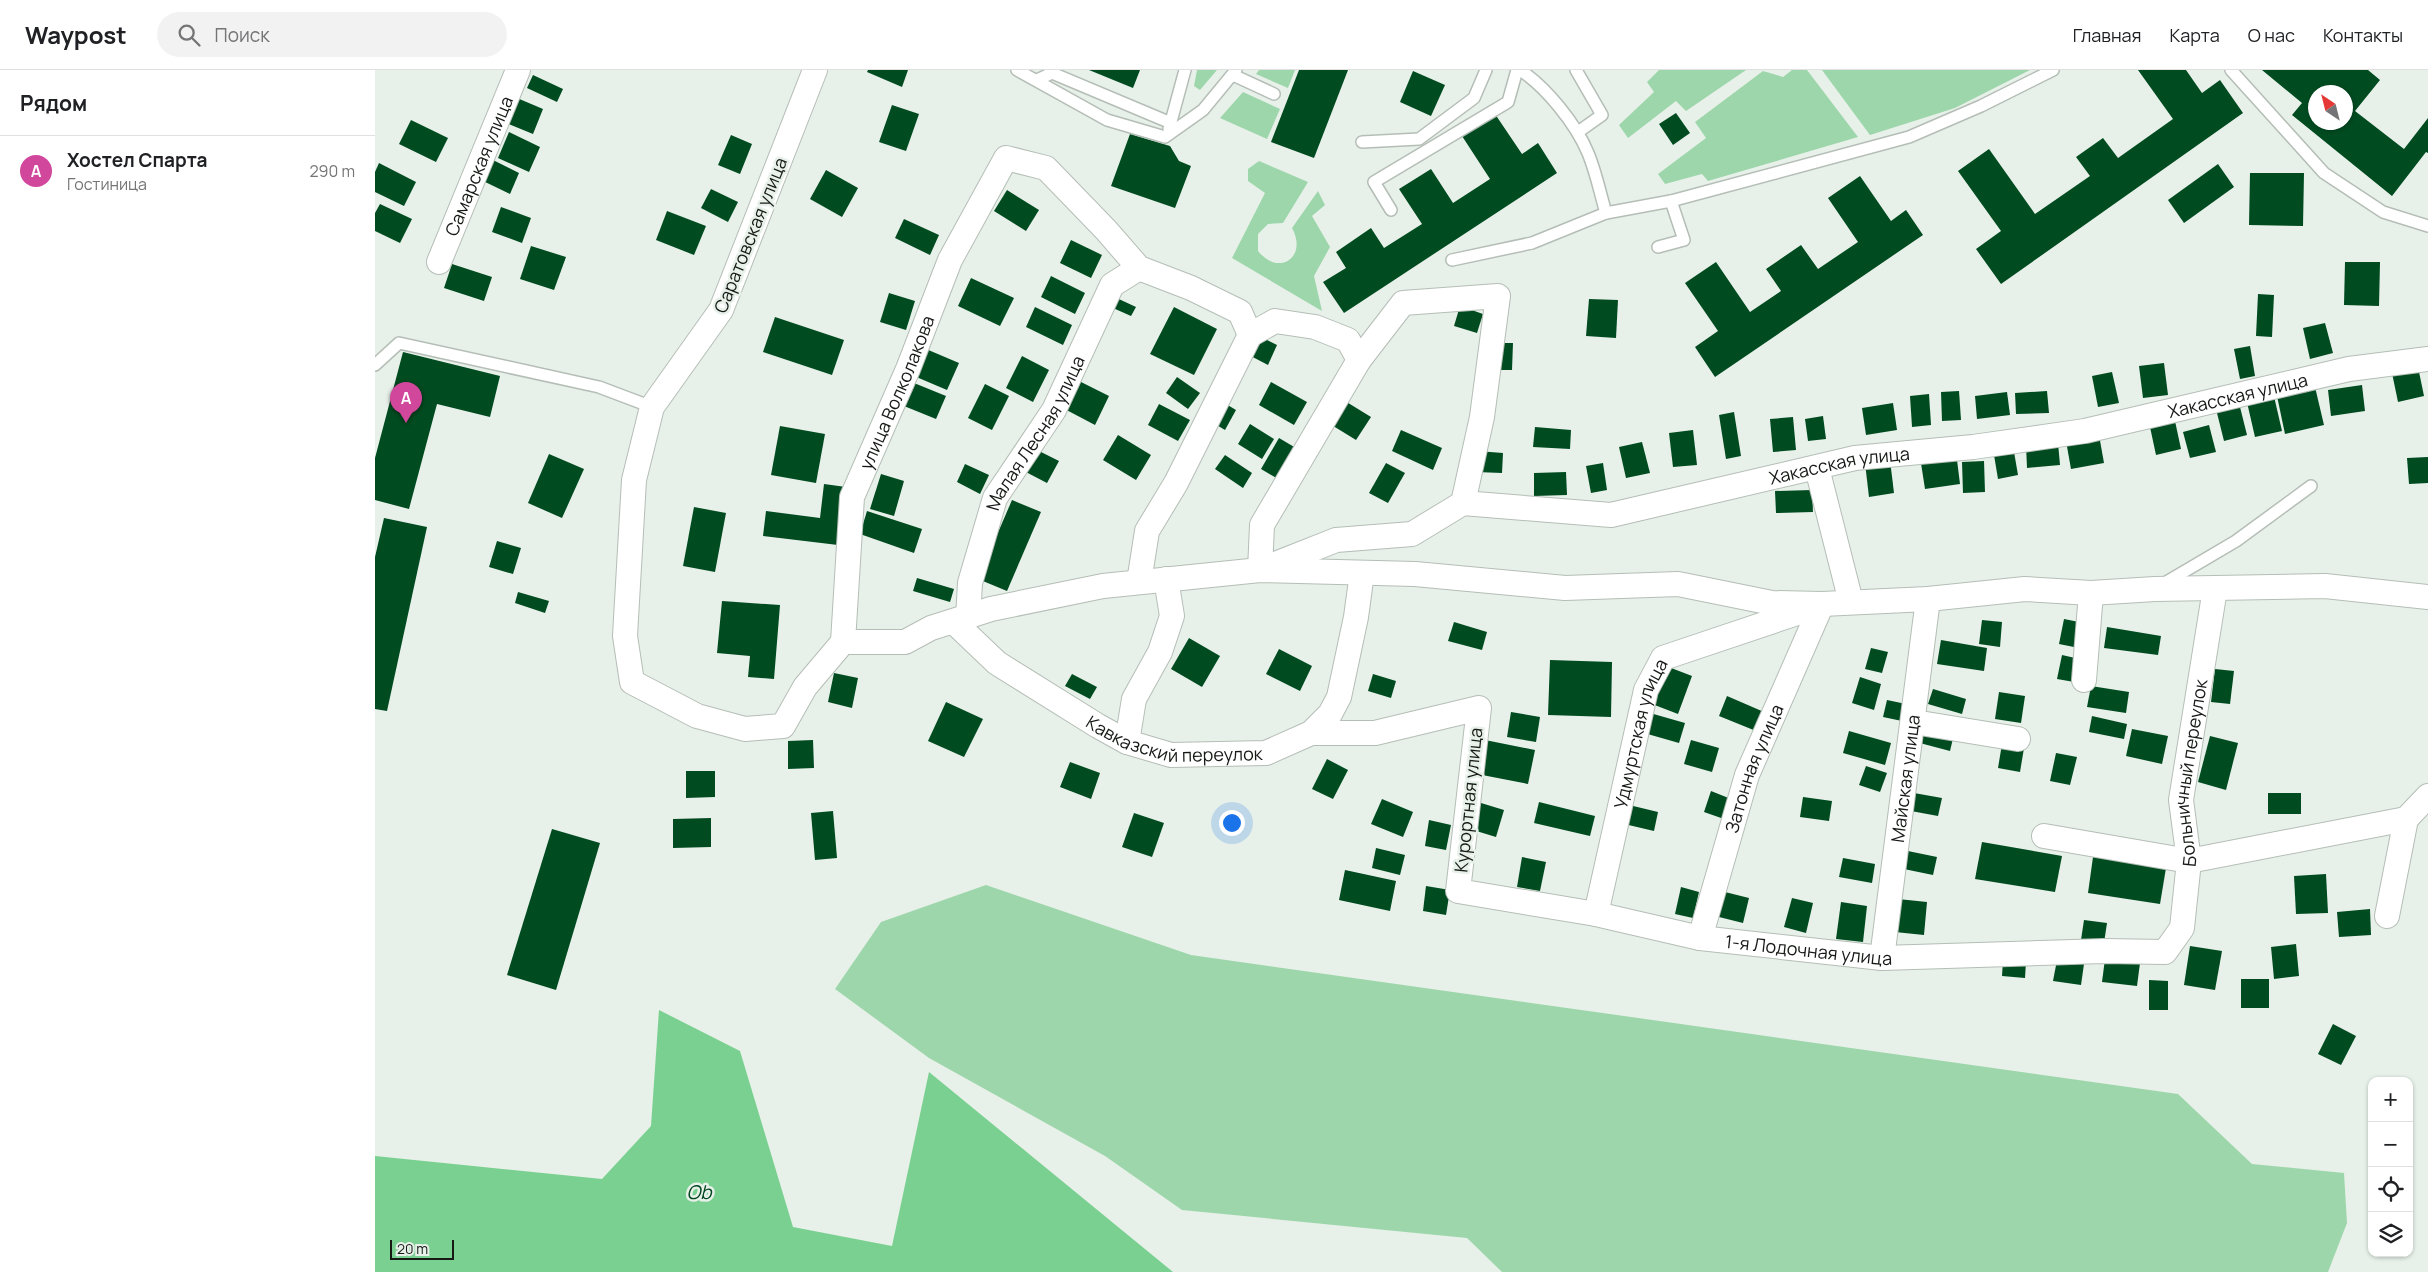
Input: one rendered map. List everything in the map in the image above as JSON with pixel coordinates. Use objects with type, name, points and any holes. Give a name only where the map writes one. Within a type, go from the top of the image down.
[{"type":"street","name":"Самарская улица","points":[[439,262],[519,70]]},
{"type":"street","name":"Саратовская улица","points":[[815,70],[721,310],[652,407],[635,480],[625,636],[632,682],[697,716],[745,728],[783,726],[805,688],[843,642]]},
{"type":"street","name":"улица Волколакова","points":[[843,642],[852,497],[908,369],[950,260],[1006,158],[1046,168],[1106,230],[1139,268]]},
{"type":"street","points":[[1139,268],[1191,288],[1240,312],[1250,336]]},
{"type":"street","name":"Малая Лесная улица","points":[[961,620],[969,583],[995,498],[1054,410],[1112,285],[1139,268]]},
{"type":"street","points":[[1498,296],[1482,417],[1463,503],[1411,534],[1336,540],[1260,570],[1262,525],[1359,360],[1403,303],[1498,296]]},
{"type":"street","points":[[1139,582],[1147,531],[1176,484],[1250,336],[1275,321],[1315,327],[1348,340],[1359,360]]},
{"type":"street","name":"Хакасская улица","points":[[1463,503],[1611,515],[1855,458],[1973,447],[2085,431],[2349,369],[2428,358]]},
{"type":"street","points":[[1817,468],[1851,602]]},
{"type":"street","points":[[843,642],[905,642],[931,628],[991,609],[1103,586],[1260,570],[1415,574],[1565,588],[1677,584],[1773,603],[1822,604],[1928,599],[2025,589],[2091,593],[2155,589],[2325,586],[2428,597]]},
{"type":"street","name":"Кавказский переулок","points":[[961,620],[997,663],[1127,742],[1171,755],[1266,753],[1311,733],[1331,714],[1339,698],[1356,617],[1362,573]]},
{"type":"street","points":[[1127,742],[1133,699],[1160,652],[1172,616],[1166,580]]},
{"type":"street","name":"Больничный переулок","points":[[2165,952],[2181,928],[2189,861],[2181,800],[2215,589]]},
{"type":"street","points":[[2084,680],[2091,593]]},
{"type":"street","name":"Майская улица","points":[[1882,958],[1914,722],[1928,599]]},
{"type":"street","name":"Удмуртская улица","points":[[1597,914],[1646,690],[1663,658],[1822,604]]},
{"type":"street","name":"Затонная улица","points":[[1700,938],[1747,775],[1822,604]]},
{"type":"street","name":"Курортная улица","points":[[1311,733],[1375,733],[1479,708],[1458,892]]},
{"type":"street","points":[[1914,722],[2018,740]]},
{"type":"street","points":[[2387,916],[2406,819],[2428,796]]},
{"type":"street","points":[[2043,836],[2189,861],[2406,819]]},
{"type":"street","name":"1-я Лодочная улица","points":[[1458,892],[1597,914],[1700,938],[1882,958],[2103,951],[2165,952]]},
{"type":"lane","points":[[1017,70],[1039,75],[1107,120],[1165,137]]},
{"type":"lane","points":[[1165,137],[1171,123],[1185,70]]},
{"type":"lane","points":[[1362,142],[1419,139],[1473,98],[1486,70]]},
{"type":"lane","points":[[1391,210],[1374,182],[1508,102],[1519,70],[1536,81],[1578,132],[1589,154],[1606,213]]},
{"type":"lane","points":[[1576,70],[1602,115],[1578,132]]},
{"type":"lane","points":[[1452,260],[1532,243],[1606,213],[1671,201],[1909,137],[1981,106],[2053,70]]},
{"type":"lane","points":[[2231,70],[2324,173],[2383,212],[2428,226]]},
{"type":"lane","points":[[1165,137],[1203,110],[1235,72],[1274,94]]},
{"type":"lane","points":[[1039,75],[1052,73],[1171,123]]},
{"type":"lane","points":[[1658,247],[1684,240],[1671,201]]},
{"type":"lane","points":[[375,366],[399,343],[599,387],[652,407]]},
{"type":"lane","points":[[2155,589],[2236,541],[2311,486]]},
{"type":"shaded area","points":[[1197,70],[1217,70],[1200,90],[1194,86]]},
{"type":"shaded area","points":[[1259,70],[1295,70],[1288,88],[1256,74]]},
{"type":"shaded area","points":[[1659,70],[1746,70],[1686,111],[1676,101],[1628,138],[1619,125],[1654,92],[1647,82]]},
{"type":"shaded area","points":[[1792,70],[1807,70],[1858,137],[1708,181],[1702,174],[1665,184],[1658,174],[1706,138],[1695,122],[1763,71],[1783,77]]},
{"type":"shaded area","points":[[1822,70],[2030,70],[1955,108],[1870,135]]},
{"type":"shaded area","points":[[1243,92],[1280,109],[1267,139],[1220,118]]},
{"type":"shaded area","points":[[1259,161],[1308,182],[1283,223],[1268,224],[1258,234],[1258,251],[1266,259],[1282,263],[1289,260],[1294,255],[1296,247],[1296,238],[1292,228],[1318,191],[1325,205],[1312,216],[1330,247],[1314,276],[1322,311],[1232,258],[1265,193],[1248,181],[1248,169]]},
{"type":"shaded area","points":[[986,885],[1191,955],[2178,1094],[2252,1164],[2344,1173],[2347,1223],[2328,1272],[1502,1272],[1467,1238],[1182,1210],[1105,1156],[929,1058],[835,989],[881,922]]},
{"type":"water","name":"Ob","points":[[659,1010],[740,1051],[793,1227],[892,1246],[929,1072],[1173,1272],[375,1272],[375,1156],[602,1179],[651,1126]]},
{"type":"building","points":[[868,70],[908,70],[902,87],[867,72]]},
{"type":"building","points":[[1089,70],[1140,70],[1133,88]]},
{"type":"building","points":[[1299,70],[1348,70],[1314,158],[1271,142]]},
{"type":"building","points":[[2138,70],[2186,70],[2202,93],[2220,80],[2243,113],[2001,284],[1976,249],[2001,231],[1958,171],[1989,149],[2035,214],[2090,176],[2076,157],[2103,138],[2118,158],[2173,119]]},
{"type":"building","points":[[2262,70],[2368,70],[2380,80],[2355,111],[2404,149],[2428,118],[2428,153],[2426,152],[2392,196],[2311,130],[2353,130],[2353,85],[2308,85],[2308,128],[2292,115],[2302,103]]},
{"type":"building","points":[[1413,71],[1445,85],[1431,116],[1400,102]]},
{"type":"building","points":[[533,75],[563,89],[557,102],[527,88]]},
{"type":"building","points":[[517,98],[543,109],[533,134],[506,123]]},
{"type":"building","points":[[892,105],[919,114],[906,151],[879,142]]},
{"type":"building","points":[[1676,113],[1690,133],[1673,145],[1659,124]]},
{"type":"building","points":[[1495,114],[1522,154],[1538,143],[1557,173],[1344,313],[1323,282],[1346,268],[1336,252],[1371,228],[1384,248],[1422,224],[1399,189],[1431,169],[1453,203],[1490,179],[1462,136]]},
{"type":"building","points":[[411,120],[448,138],[436,162],[399,144]]},
{"type":"building","points":[[509,132],[540,147],[529,172],[498,158]]},
{"type":"building","points":[[1130,134],[1170,146],[1179,161],[1191,166],[1175,208],[1111,186]]},
{"type":"building","points":[[731,135],[752,144],[740,174],[718,165]]},
{"type":"building","points":[[489,158],[519,173],[510,194],[479,179]]},
{"type":"building","points":[[379,163],[416,182],[404,206],[375,192],[375,172]]},
{"type":"building","points":[[2218,164],[2234,187],[2184,223],[2168,200]]},
{"type":"building","points":[[826,170],[858,188],[842,217],[810,199]]},
{"type":"building","points":[[2250,173],[2304,173],[2303,226],[2249,225]]},
{"type":"building","points":[[1860,176],[1891,221],[1906,210],[1923,235],[1715,377],[1695,347],[1718,331],[1685,283],[1716,262],[1750,312],[1781,291],[1766,269],[1801,245],[1818,269],[1858,242],[1828,198]]},
{"type":"building","points":[[711,189],[738,202],[728,222],[701,208]]},
{"type":"building","points":[[1007,190],[1039,210],[1026,231],[994,211]]},
{"type":"building","points":[[380,204],[412,219],[400,243],[375,231],[375,213]]},
{"type":"building","points":[[501,207],[531,218],[522,243],[492,232]]},
{"type":"building","points":[[667,211],[706,226],[694,255],[656,240]]},
{"type":"building","points":[[904,219],[939,235],[930,255],[895,238]]},
{"type":"building","points":[[1071,240],[1102,255],[1091,278],[1060,263]]},
{"type":"building","points":[[531,246],[566,257],[554,290],[520,279]]},
{"type":"building","points":[[2345,262],[2380,262],[2379,306],[2344,305]]},
{"type":"building","points":[[452,264],[492,277],[484,301],[444,288]]},
{"type":"building","points":[[1051,276],[1085,293],[1075,314],[1041,297]]},
{"type":"building","points":[[971,278],[1014,298],[1000,326],[958,306]]},
{"type":"building","points":[[889,293],[915,301],[906,330],[880,322]]},
{"type":"building","points":[[1108,294],[1136,307],[1131,316],[1104,304]]},
{"type":"building","points":[[2258,294],[2274,295],[2272,337],[2256,336]]},
{"type":"building","points":[[1589,299],[1618,300],[1616,338],[1586,336]]},
{"type":"building","points":[[1460,306],[1483,314],[1477,333],[1454,326]]},
{"type":"building","points":[[1035,307],[1072,325],[1063,345],[1026,327]]},
{"type":"building","points":[[1174,307],[1217,329],[1194,375],[1150,354]]},
{"type":"building","points":[[775,317],[844,340],[832,375],[763,352]]},
{"type":"building","points":[[2325,323],[2333,353],[2310,359],[2303,328]]},
{"type":"building","points":[[1255,334],[1277,345],[1268,365],[1245,353]]},
{"type":"building","points":[[1491,343],[1513,343],[1512,370],[1491,370]]},
{"type":"building","points":[[2250,346],[2255,376],[2240,379],[2234,349]]},
{"type":"building","points":[[926,349],[959,363],[947,390],[914,376]]},
{"type":"building","points":[[403,352],[500,376],[490,417],[437,404],[409,509],[375,500],[375,458]]},
{"type":"building","points":[[1022,356],[1049,370],[1033,402],[1006,388]]},
{"type":"building","points":[[2164,363],[2168,395],[2143,398],[2139,366]]},
{"type":"building","points":[[2418,367],[2424,396],[2398,402],[2392,373]]},
{"type":"building","points":[[2112,372],[2119,403],[2098,407],[2092,376]]},
{"type":"building","points":[[1071,377],[1109,396],[1095,425],[1057,405]]},
{"type":"building","points":[[1177,377],[1200,393],[1188,409],[1166,393]]},
{"type":"building","points":[[1271,382],[1307,402],[1294,425],[1259,405]]},
{"type":"building","points":[[914,383],[946,396],[936,419],[904,406]]},
{"type":"building","points":[[985,384],[1009,396],[992,430],[968,418]]},
{"type":"building","points":[[2362,385],[2365,411],[2331,416],[2328,390]]},
{"type":"building","points":[[2315,387],[2324,425],[2285,434],[2277,396]]},
{"type":"building","points":[[1959,391],[1961,420],[1942,421],[1941,392]]},
{"type":"building","points":[[2047,391],[2049,413],[2016,414],[2015,393]]},
{"type":"building","points":[[2007,392],[2010,415],[1977,419],[1975,396]]},
{"type":"building","points":[[2273,392],[2282,431],[2255,437],[2246,398]]},
{"type":"building","points":[[1929,394],[1931,425],[1912,427],[1910,396]]},
{"type":"building","points":[[1221,401],[1236,410],[1225,430],[1210,421]]},
{"type":"building","points":[[1345,401],[1371,417],[1356,440],[1330,424]]},
{"type":"building","points":[[1893,403],[1897,430],[1866,435],[1862,408]]},
{"type":"building","points":[[2239,403],[2247,435],[2224,441],[2216,409]]},
{"type":"building","points":[[1159,404],[1190,420],[1178,441],[1148,425]]},
{"type":"building","points":[[1734,412],[1741,456],[1726,459],[1719,415]]},
{"type":"building","points":[[1823,416],[1826,439],[1808,441],[1805,419]]},
{"type":"building","points":[[1793,417],[1796,450],[1773,452],[1770,419]]},
{"type":"building","points":[[2175,421],[2181,449],[2156,455],[2150,427]]},
{"type":"building","points":[[1250,424],[1274,439],[1262,459],[1238,444]]},
{"type":"building","points":[[2209,425],[2216,452],[2190,458],[2183,432]]},
{"type":"building","points":[[780,426],[825,434],[816,483],[771,475]]},
{"type":"building","points":[[1535,427],[1571,430],[1570,449],[1533,447]]},
{"type":"building","points":[[1401,430],[1442,448],[1433,470],[1392,451]]},
{"type":"building","points":[[1693,430],[1697,465],[1673,467],[1669,433]]},
{"type":"building","points":[[1118,435],[1151,455],[1136,480],[1103,460]]},
{"type":"building","points":[[2099,435],[2104,463],[2071,469],[2066,441]]},
{"type":"building","points":[[1279,438],[1301,451],[1283,482],[1261,469]]},
{"type":"building","points":[[1642,442],[1650,473],[1626,478],[1619,447]]},
{"type":"building","points":[[2058,443],[2060,465],[2027,468],[2026,445]]},
{"type":"building","points":[[2013,446],[2018,475],[1998,479],[1993,449]]},
{"type":"building","points":[[1033,448],[1059,461],[1047,483],[1022,470]]},
{"type":"building","points":[[1477,451],[1503,453],[1502,473],[1476,472]]},
{"type":"building","points":[[1956,452],[1960,484],[1925,489],[1920,457]]},
{"type":"building","points":[[549,454],[584,469],[562,518],[528,503]]},
{"type":"building","points":[[1225,455],[1252,473],[1243,488],[1215,469]]},
{"type":"building","points":[[2428,457],[2428,483],[2409,484],[2407,458]]},
{"type":"building","points":[[1890,460],[1894,493],[1869,497],[1865,463]]},
{"type":"building","points":[[1984,461],[1985,492],[1963,493],[1962,462]]},
{"type":"building","points":[[1386,463],[1405,473],[1388,503],[1369,493]]},
{"type":"building","points":[[1603,463],[1607,490],[1591,493],[1586,466]]},
{"type":"building","points":[[965,464],[989,475],[980,494],[957,482]]},
{"type":"building","points":[[1566,472],[1567,495],[1534,496],[1534,473]]},
{"type":"building","points":[[881,474],[904,481],[894,516],[870,509]]},
{"type":"building","points":[[824,484],[846,487],[838,545],[763,536],[766,511],[820,518]]},
{"type":"building","points":[[1812,490],[1813,512],[1776,513],[1775,491]]},
{"type":"building","points":[[1012,500],[1041,512],[1007,591],[978,579]]},
{"type":"building","points":[[694,507],[726,513],[715,572],[683,566]]},
{"type":"building","points":[[867,511],[922,529],[914,553],[860,534]]},
{"type":"building","points":[[384,518],[427,527],[387,711],[375,709],[375,557]]},
{"type":"building","points":[[497,541],[521,548],[513,574],[489,567]]},
{"type":"building","points":[[917,578],[954,589],[950,602],[913,591]]},
{"type":"building","points":[[518,592],[549,601],[545,613],[515,603]]},
{"type":"building","points":[[722,601],[780,605],[774,679],[748,677],[750,656],[717,653]]},
{"type":"building","points":[[2064,619],[2084,623],[2079,648],[2059,644]]},
{"type":"building","points":[[1982,620],[2002,622],[2000,647],[1979,644]]},
{"type":"building","points":[[1454,622],[1487,632],[1482,650],[1448,641]]},
{"type":"building","points":[[2107,627],[2161,636],[2158,655],[2104,648]]},
{"type":"building","points":[[1189,638],[1220,656],[1202,687],[1171,669]]},
{"type":"building","points":[[1941,640],[1987,648],[1984,671],[1937,664]]},
{"type":"building","points":[[1871,648],[1888,652],[1882,673],[1865,669]]},
{"type":"building","points":[[1279,649],[1312,666],[1300,691],[1266,674]]},
{"type":"building","points":[[2062,655],[2084,660],[2080,683],[2057,679]]},
{"type":"building","points":[[1550,660],[1612,662],[1611,717],[1548,715]]},
{"type":"building","points":[[1666,666],[1692,676],[1678,714],[1652,704]]},
{"type":"building","points":[[2215,669],[2234,671],[2230,704],[2211,702]]},
{"type":"building","points":[[834,673],[858,678],[852,708],[828,702]]},
{"type":"building","points":[[1072,674],[1097,687],[1090,699],[1065,686]]},
{"type":"building","points":[[1373,674],[1396,681],[1391,698],[1368,691]]},
{"type":"building","points":[[1860,677],[1881,684],[1874,710],[1852,703]]},
{"type":"building","points":[[2091,686],[2129,692],[2126,713],[2087,707]]},
{"type":"building","points":[[1933,689],[1966,699],[1962,714],[1928,704]]},
{"type":"building","points":[[1999,692],[2025,696],[2021,723],[1995,719]]},
{"type":"building","points":[[1727,696],[1764,712],[1756,731],[1719,716]]},
{"type":"building","points":[[1887,700],[1906,704],[1902,721],[1883,717]]},
{"type":"building","points":[[946,702],[983,719],[964,757],[928,741]]},
{"type":"building","points":[[1511,712],[1540,717],[1536,742],[1507,737]]},
{"type":"building","points":[[1650,713],[1685,723],[1679,743],[1644,733]]},
{"type":"building","points":[[2092,716],[2127,724],[2124,739],[2089,732]]},
{"type":"building","points":[[1921,721],[1955,730],[1950,751],[1916,742]]},
{"type":"building","points":[[2132,729],[2168,736],[2162,764],[2126,756]]},
{"type":"building","points":[[1849,731],[1891,743],[1885,765],[1843,753]]},
{"type":"building","points":[[2210,736],[2238,743],[2226,790],[2198,782]]},
{"type":"building","points":[[2003,738],[2025,742],[2020,772],[1998,768]]},
{"type":"building","points":[[813,740],[814,768],[788,769],[788,741]]},
{"type":"building","points":[[1485,740],[1535,750],[1528,784],[1477,774]]},
{"type":"building","points":[[1691,740],[1719,748],[1712,772],[1684,764]]},
{"type":"building","points":[[2056,753],[2077,757],[2070,785],[2050,781]]},
{"type":"building","points":[[1327,759],[1348,770],[1333,799],[1312,789]]},
{"type":"building","points":[[1070,762],[1100,773],[1091,799],[1060,787]]},
{"type":"building","points":[[1866,766],[1887,773],[1880,792],[1859,785]]},
{"type":"building","points":[[686,771],[715,771],[715,797],[686,798]]},
{"type":"building","points":[[1711,791],[1731,799],[1724,819],[1704,812]]},
{"type":"building","points":[[1914,793],[1942,798],[1938,816],[1911,811]]},
{"type":"building","points":[[2268,793],[2301,793],[2301,814],[2268,814]]},
{"type":"building","points":[[1803,797],[1832,801],[1829,821],[1800,817]]},
{"type":"building","points":[[1382,799],[1413,812],[1403,837],[1371,824]]},
{"type":"building","points":[[1539,802],[1595,816],[1590,836],[1534,823]]},
{"type":"building","points":[[1481,803],[1504,810],[1496,837],[1473,830]]},
{"type":"building","points":[[1625,804],[1658,812],[1654,831],[1620,823]]},
{"type":"building","points":[[833,811],[837,858],[815,860],[811,813]]},
{"type":"building","points":[[1134,813],[1164,823],[1152,857],[1122,847]]},
{"type":"building","points":[[711,818],[711,847],[673,848],[673,819]]},
{"type":"building","points":[[1429,820],[1451,825],[1446,850],[1425,846]]},
{"type":"building","points":[[552,829],[600,843],[556,990],[507,975]]},
{"type":"building","points":[[1982,842],[2062,856],[2055,892],[1975,879]]},
{"type":"building","points":[[1376,848],[1405,855],[1400,875],[1372,868]]},
{"type":"building","points":[[1903,850],[1937,857],[1933,875],[1899,868]]},
{"type":"building","points":[[1522,857],[1546,862],[1540,891],[1517,887]]},
{"type":"building","points":[[2093,857],[2166,868],[2160,904],[2088,893]]},
{"type":"building","points":[[1843,858],[1875,864],[1872,883],[1839,877]]},
{"type":"building","points":[[1345,870],[1396,881],[1390,911],[1339,900]]},
{"type":"building","points":[[2326,874],[2328,913],[2296,914],[2294,876]]},
{"type":"building","points":[[1426,886],[1450,890],[1446,915],[1423,911]]},
{"type":"building","points":[[1681,887],[1699,892],[1693,918],[1675,914]]},
{"type":"building","points":[[1721,891],[1749,898],[1743,923],[1715,916]]},
{"type":"building","points":[[1792,898],[1813,903],[1806,933],[1784,927]]},
{"type":"building","points":[[1898,899],[1927,902],[1924,935],[1895,932]]},
{"type":"building","points":[[1841,902],[1867,906],[1863,942],[1836,939]]},
{"type":"building","points":[[2370,909],[2371,935],[2339,937],[2337,912]]},
{"type":"building","points":[[2084,920],[2107,923],[2104,943],[2081,940]]},
{"type":"building","points":[[2296,944],[2299,976],[2274,979],[2271,947]]},
{"type":"building","points":[[2190,946],[2222,951],[2215,990],[2184,985]]},
{"type":"building","points":[[2105,959],[2140,963],[2137,986],[2102,982]]},
{"type":"building","points":[[2003,960],[2026,962],[2025,978],[2002,976]]},
{"type":"building","points":[[2057,960],[2084,964],[2081,985],[2053,981]]},
{"type":"building","points":[[2241,979],[2269,979],[2269,1008],[2241,1008]]},
{"type":"building","points":[[2149,980],[2168,981],[2168,1010],[2149,1010]]},
{"type":"building","points":[[2333,1024],[2356,1036],[2341,1065],[2318,1054]]},
{"type":"place","name":"Хостел Спарта","points":[[406,423]]}]
